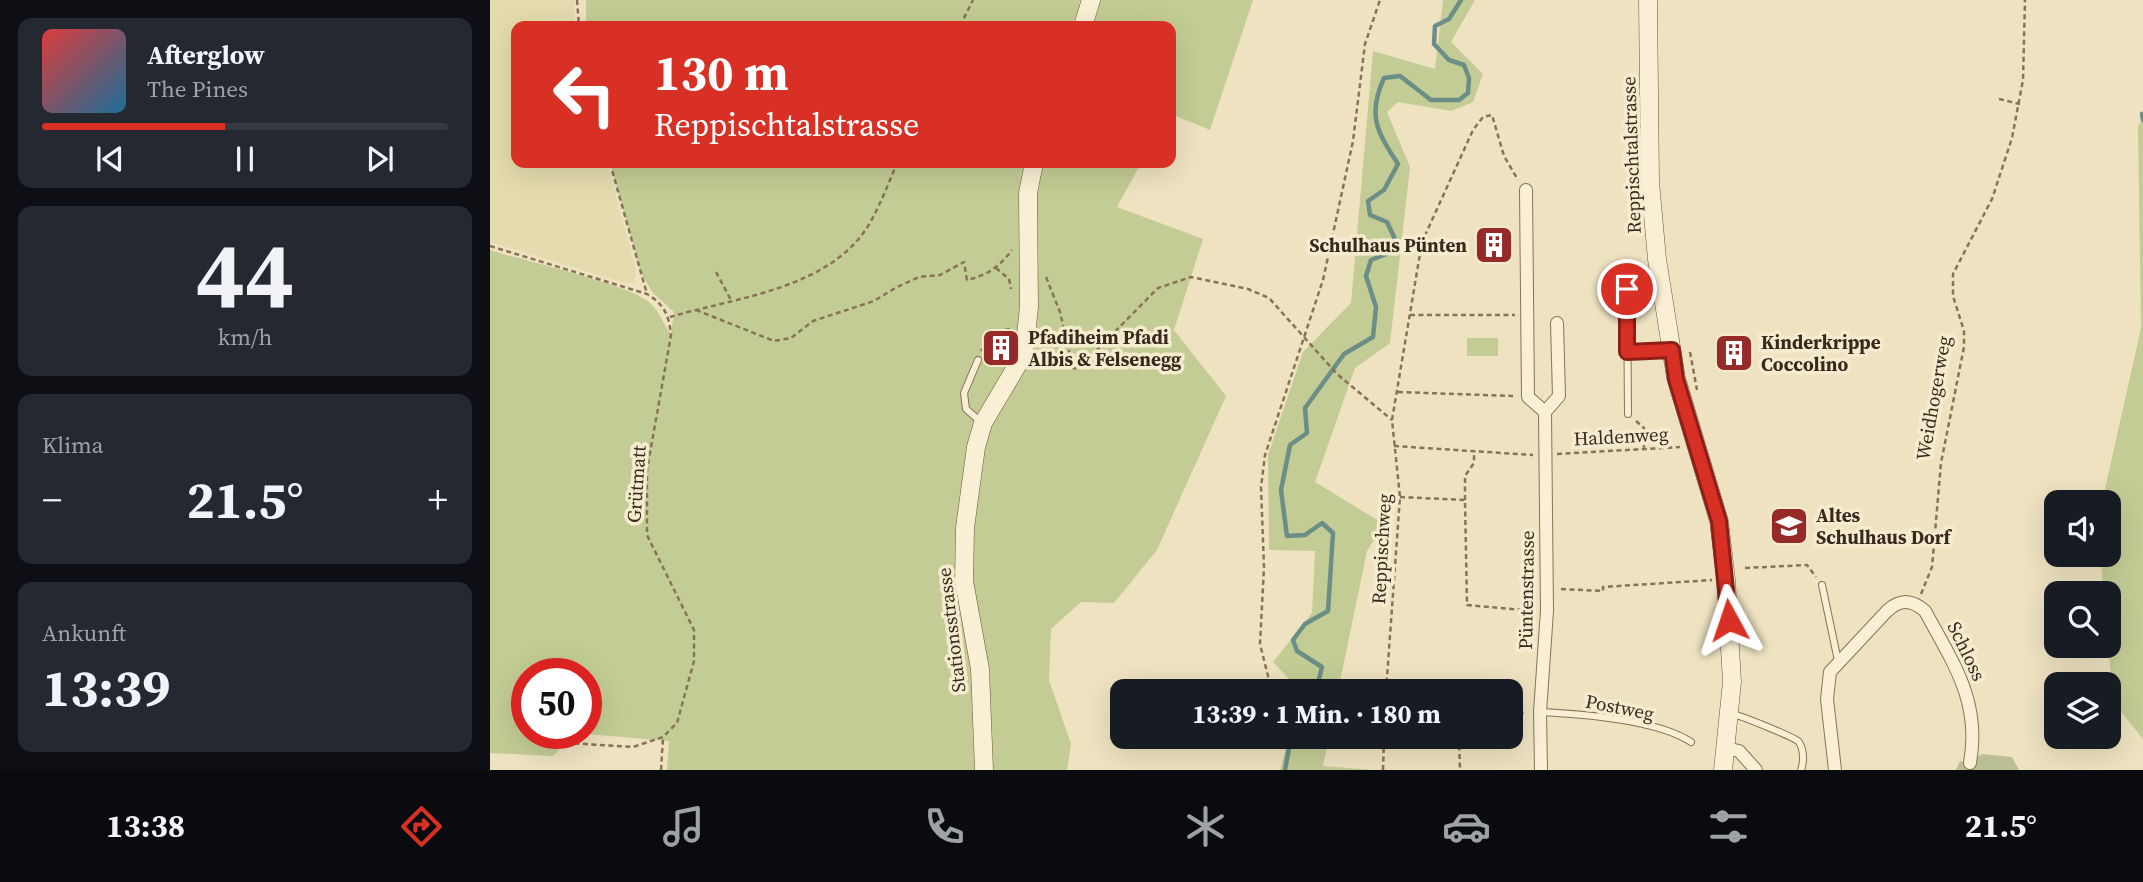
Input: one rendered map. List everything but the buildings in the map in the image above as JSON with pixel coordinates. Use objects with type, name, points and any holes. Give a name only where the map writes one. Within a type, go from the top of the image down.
[{"type":"main road","points":[[1085,21],[1091,0]]},
{"type":"main road","name":"Reppischtalstrasse","points":[[1648,0],[1650,182],[1657,259],[1680,347],[1676,379],[1719,521],[1726,580],[1731,640],[1729,714],[1723,770]]},
{"type":"main road","name":"Stationsstrasse","points":[[984,770],[980,669],[967,603],[964,557],[976,447],[983,423],[1024,354],[1029,307],[1028,193],[1033,168]]},
{"type":"street","points":[[1526,190],[1528,397],[1545,412]]},
{"type":"street","name":"Püntenstrasse","points":[[1541,770],[1540,712],[1547,611],[1545,412],[1559,396],[1557,323]]},
{"type":"street","points":[[1835,770],[1828,685],[1830,672],[1895,604],[1916,603]]},
{"type":"street","name":"Schloss","points":[[1916,603],[1924,611],[1964,681],[1973,719],[1974,739],[1970,763]]},
{"type":"street","points":[[1725,748],[1739,751],[1756,770]]},
{"type":"lane","points":[[1627,289],[1628,414]]},
{"type":"lane","points":[[1627,352],[1680,347]]},
{"type":"lane","points":[[978,360],[964,393],[966,409],[974,419],[983,423]]},
{"type":"lane","points":[[1822,585],[1839,661]]},
{"type":"lane","name":"Postweg","points":[[1540,712],[1590,715],[1624,721],[1682,736],[1691,742]]},
{"type":"lane","points":[[1729,714],[1739,714],[1767,729],[1791,735],[1799,743],[1804,761],[1801,770]]},
{"type":"path","points":[[577,0],[579,21]]},
{"type":"path","points":[[963,21],[974,0]]},
{"type":"path","points":[[1269,679],[1260,643],[1264,567],[1261,487],[1265,456],[1323,280],[1353,141],[1365,44],[1380,0]]},
{"type":"path","name":"Weidhogerweg","points":[[1916,603],[1926,587],[1932,567],[1941,463],[1964,347],[1964,331],[1953,296],[1953,274],[1992,199],[2007,156],[2020,104],[2025,0]]},
{"type":"path","points":[[1999,99],[2020,104]]},
{"type":"path","name":"Reppischweg","points":[[1387,679],[1400,497],[1392,419],[1422,242],[1473,130],[1483,117],[1492,115],[1504,156],[1526,190]]},
{"type":"path","points":[[611,168],[647,294]]},
{"type":"path","points":[[490,246],[647,294],[659,301],[669,318],[780,288],[830,267],[870,224],[895,168]]},
{"type":"path","points":[[696,310],[774,341],[791,338],[813,321],[874,302],[919,277],[940,275],[964,262],[967,280],[984,276],[996,268],[1016,246]]},
{"type":"path","points":[[1044,267],[1050,291],[1060,312],[1073,368],[1078,369],[1158,288],[1191,277],[1258,292],[1269,299],[1337,374],[1392,419]]},
{"type":"path","points":[[996,268],[1009,279],[1013,295]]},
{"type":"path","points":[[716,272],[732,300]]},
{"type":"path","points":[[1410,314],[1527,316]]},
{"type":"path","name":"Grütmatt","points":[[663,737],[677,723],[694,661],[694,630],[647,535],[647,470],[671,335],[669,318]]},
{"type":"path","points":[[978,360],[994,332],[1010,329]]},
{"type":"path","points":[[1680,347],[1698,394]]},
{"type":"path","points":[[1398,392],[1528,397]]},
{"type":"path","points":[[1628,414],[1644,428],[1644,449]]},
{"type":"path","name":"Haldenweg","points":[[1394,446],[1546,454],[1697,446]]},
{"type":"path","points":[[1474,451],[1474,464],[1465,476],[1467,605],[1547,611]]},
{"type":"path","points":[[1400,497],[1465,499]]},
{"type":"path","points":[[1745,568],[1807,565],[1813,574]]},
{"type":"path","points":[[1547,589],[1603,590],[1604,587],[1648,583],[1726,580]]},
{"type":"path","points":[[602,745],[633,747],[663,737],[661,770]]},
{"type":"path","points":[[1383,770],[1384,749]]},
{"type":"path","points":[[1459,749],[1460,770]]},
{"type":"shaded area","points":[[490,0],[574,0],[575,21],[511,21],[511,168],[608,168],[636,270],[634,283],[625,283],[490,242]]},
{"type":"green space","points":[[586,0],[1253,0],[1210,130],[1176,116],[1176,21],[586,21]]},
{"type":"green space","points":[[1443,0],[1475,0],[1451,42],[1483,74],[1473,102],[1451,111],[1398,102],[1387,112],[1410,167],[1390,343],[1355,368],[1315,482],[1384,524],[1367,551],[1340,679],[1289,679],[1273,662],[1312,613],[1315,551],[1269,550],[1268,455],[1303,352],[1351,303],[1373,51],[1435,69]]},
{"type":"green space","points":[[2143,117],[2143,739],[2121,712],[2121,672],[2111,672],[2109,658],[2121,658],[2121,581],[2102,581],[2102,567],[2121,567],[2121,490],[2105,490],[2141,328],[2138,127]]},
{"type":"green space","points":[[611,168],[1138,168],[1117,207],[1203,239],[1174,330],[1226,396],[1157,550],[1114,603],[1081,602],[1051,629],[1049,680],[1071,744],[1067,770],[667,770],[669,741],[602,735],[602,658],[511,658],[511,749],[559,749],[553,756],[490,753],[490,250],[621,288],[650,303],[671,334],[674,312],[653,293],[641,273]]},
{"type":"green space","points":[[1467,338],[1498,338],[1498,356],[1467,356]]},
{"type":"green space","points":[[1286,749],[1327,749],[1323,766],[1374,770],[1280,770]]},
{"type":"green space","points":[[1982,754],[2012,757],[2019,770],[1956,770],[1960,761],[1968,762]]},
{"type":"waterway","points":[[1319,679],[1322,667],[1297,651],[1293,640],[1305,624],[1328,611],[1333,533],[1322,523],[1305,535],[1287,536],[1281,490],[1290,445],[1307,433],[1305,408],[1344,354],[1373,337],[1376,307],[1366,276],[1371,260],[1389,253],[1395,239],[1387,222],[1370,215],[1368,201],[1384,190],[1398,164],[1377,123],[1375,113],[1379,91],[1384,78],[1400,76],[1431,100],[1459,100],[1468,93],[1469,78],[1464,65],[1449,60],[1434,44],[1435,26],[1449,19],[1461,0]]},
{"type":"waterway","points":[[2142,114],[2143,120]]},
{"type":"waterway","points":[[1285,770],[1289,749]]},
{"type":"place","name":"Schulhaus Pünten","points":[[1494,245]]},
{"type":"place","name":"Pfadiheim Pfadi Albis & Felsenegg","points":[[1001,348]]},
{"type":"place","name":"Kinderkrippe Coccolino","points":[[1734,353]]},
{"type":"place","name":"Altes Schulhaus Dorf","points":[[1789,526]]},
{"type":"route","points":[[1627,289],[1627,352],[1672,350],[1676,379],[1719,521],[1729,620]]}]
